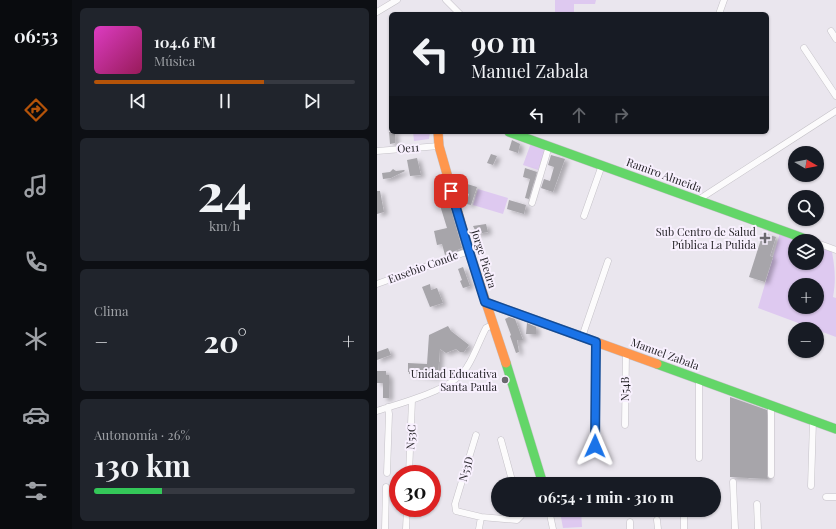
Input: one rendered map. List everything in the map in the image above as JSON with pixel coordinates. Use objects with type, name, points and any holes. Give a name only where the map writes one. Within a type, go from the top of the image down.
[{"type":"street","points":[[377,12],[397,0]]},
{"type":"street","points":[[446,0],[457,12]]},
{"type":"street","points":[[720,12],[724,0]]},
{"type":"street","points":[[831,31],[836,39]]},
{"type":"street","points":[[804,48],[836,96]]},
{"type":"street","points":[[698,200],[836,111]]},
{"type":"street","name":"Jorge Piedra","points":[[438,134],[439,146],[469,251],[522,413],[541,477]]},
{"type":"street","name":"Ramiro Almeida","points":[[515,134],[792,234]]},
{"type":"street","name":"Oe11","points":[[377,151],[439,146]]},
{"type":"street","points":[[532,203],[549,146]]},
{"type":"street","points":[[583,216],[602,165]]},
{"type":"street","points":[[824,246],[836,250]]},
{"type":"street","name":"Eusebio Conde","points":[[377,284],[469,251]]},
{"type":"street","points":[[582,337],[608,261]]},
{"type":"street","name":"Manuel Zabala","points":[[485,302],[836,429]]},
{"type":"street","points":[[377,411],[412,400],[434,391],[458,377],[467,367],[486,328],[492,325]]},
{"type":"street","points":[[595,446],[596,342]]},
{"type":"street","name":"N54B","points":[[625,425],[626,353]]},
{"type":"street","points":[[699,380],[699,458]]},
{"type":"street","name":"N53C","points":[[409,465],[412,400]]},
{"type":"street","points":[[771,405],[771,475]]},
{"type":"street","points":[[387,473],[388,407]]},
{"type":"street","points":[[811,486],[813,421]]},
{"type":"street","name":"N53D","points":[[476,435],[455,504],[456,511],[481,517]]},
{"type":"street","points":[[501,440],[511,477]]},
{"type":"street","points":[[733,482],[735,529]]},
{"type":"street","points":[[385,529],[386,487]]},
{"type":"street","points":[[825,497],[836,497]]},
{"type":"street","points":[[757,504],[758,529]]},
{"type":"street","points":[[407,517],[407,529]]},
{"type":"street","points":[[479,529],[481,517],[517,520],[520,517]]},
{"type":"street","points":[[550,517],[553,529]]},
{"type":"street","points":[[684,517],[684,529]]},
{"type":"street","points":[[657,520],[658,529]]},
{"type":"street","points":[[629,522],[630,529]]},
{"type":"shaded area","points":[[555,0],[596,0],[595,4],[574,4],[574,12],[555,12]]},
{"type":"shaded area","points":[[413,134],[430,134],[429,139],[414,141]]},
{"type":"shaded area","points":[[531,143],[547,148],[538,170],[523,165]]},
{"type":"shaded area","points":[[478,189],[508,198],[503,214],[473,205]]},
{"type":"shaded area","points":[[780,233],[788,236],[788,270],[824,270],[824,249],[832,252],[835,274],[833,297],[836,298],[836,337],[824,333],[824,322],[796,322],[758,308]]},
{"type":"shaded area","points":[[561,517],[581,517],[582,527],[563,528]]},
{"type":"building","points":[[389,134],[395,134],[395,143],[390,144]]},
{"type":"building","points":[[512,140],[520,144],[518,153],[509,150]]},
{"type":"building","points":[[491,154],[497,156],[493,165],[487,163]]},
{"type":"building","points":[[551,155],[565,159],[553,192],[541,188],[544,179],[550,181],[554,167],[548,165]]},
{"type":"building","points":[[417,158],[421,175],[410,176],[407,160]]},
{"type":"building","points":[[525,168],[537,172],[529,199],[525,198],[530,179],[523,177]]},
{"type":"building","points":[[393,169],[396,171],[405,171],[391,178],[383,179],[382,173],[390,172]]},
{"type":"building","points":[[467,184],[477,187],[471,205],[466,204],[469,194],[465,192]]},
{"type":"building","points":[[377,191],[380,191],[384,212],[377,214]]},
{"type":"building","points":[[448,199],[462,248],[445,255],[442,244],[437,245],[434,231],[447,228],[439,202]]},
{"type":"building","points":[[509,200],[526,205],[524,214],[507,209]]},
{"type":"building","points":[[486,224],[488,232],[477,234],[473,226]]},
{"type":"building","name":"Sub Centro de Salud Pública La Pulida","points":[[763,233],[776,237],[770,256],[773,257],[765,282],[749,277]]},
{"type":"building","points":[[463,267],[470,286],[463,288],[458,269]]},
{"type":"building","points":[[430,284],[431,290],[437,288],[443,303],[430,307],[422,287]]},
{"type":"building","points":[[509,317],[515,319],[523,340],[517,340],[519,352],[516,353],[505,319]]},
{"type":"building","points":[[527,323],[536,327],[536,334],[526,334]]},
{"type":"building","points":[[448,326],[451,331],[469,345],[464,352],[460,352],[456,349],[446,353],[440,349],[438,375],[436,374],[436,377],[409,374],[408,363],[427,364],[429,335]]},
{"type":"building","points":[[388,348],[391,355],[377,360],[377,352]]},
{"type":"building","points":[[377,371],[386,371],[386,375],[389,375],[389,398],[383,398],[383,383],[377,383]]},
{"type":"building","points":[[730,397],[767,410],[768,479],[730,477]]},
{"type":"traffic: fast","points":[[515,134],[792,234]]},
{"type":"traffic: fast","points":[[506,363],[541,477]]},
{"type":"traffic: fast","points":[[657,364],[836,429]]},
{"type":"traffic: slow","points":[[438,134],[439,146],[469,251],[506,363]]},
{"type":"traffic: slow","points":[[485,302],[657,364]]},
{"type":"place","name":"Sub Centro de Salud Pública La Pulida","points":[[765,238]]},
{"type":"place","name":"Unidad Educativa Santa Paula","points":[[505,380]]},
{"type":"route","points":[[451,191],[485,302],[596,342],[595,446]]}]
